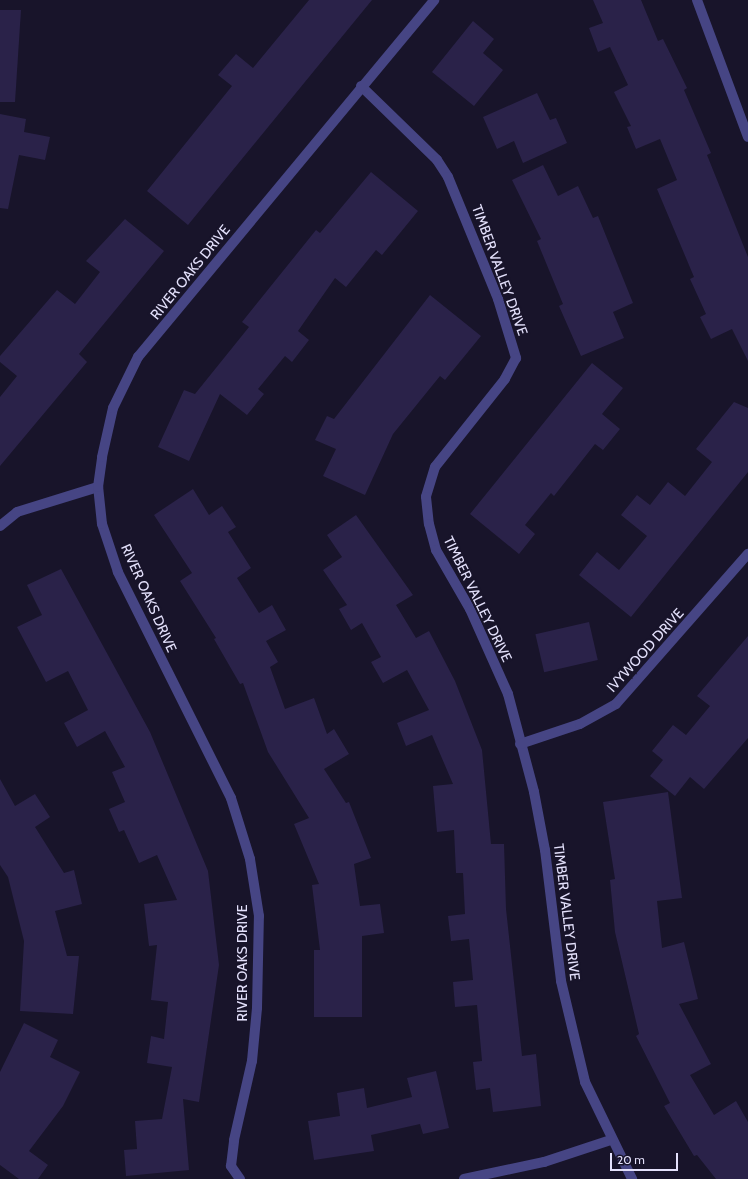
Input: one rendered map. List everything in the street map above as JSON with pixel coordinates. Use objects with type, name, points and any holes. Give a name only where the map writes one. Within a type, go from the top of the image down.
[{"type":"street","name":"RIVER OAKS DRIVE","points":[[240,1179],[232,1166],[234,1140],[252,1061],[258,1008],[259,916],[250,859],[231,798],[118,572],[102,524],[98,488],[113,408],[138,357],[361,86],[434,0]]},
{"type":"street","points":[[697,0],[748,137]]},
{"type":"street","name":"TIMBER VALLEY DRIVE","points":[[361,86],[437,160],[448,177],[498,299],[516,358],[505,379],[435,467],[426,497],[436,550],[470,609],[508,694],[545,850],[561,981],[585,1082],[611,1140],[632,1179]]},
{"type":"street","points":[[0,526],[17,512],[98,488]]},
{"type":"street","name":"IVYWOOD DRIVE","points":[[520,744],[580,724],[616,704],[748,554]]},
{"type":"street","points":[[464,1179],[544,1162],[611,1140]]},
{"type":"building","points":[[309,0],[372,0],[188,225],[147,191],[232,86],[218,75],[236,54],[253,68]]},
{"type":"building","points":[[593,0],[641,0],[658,41],[663,39],[687,88],[684,90],[711,153],[707,155],[748,257],[748,361],[732,329],[711,339],[700,317],[706,314],[690,279],[694,277],[657,189],[677,180],[660,139],[636,149],[627,127],[631,126],[614,92],[628,85],[610,47],[598,52],[589,28],[603,23]]},
{"type":"building","points":[[0,10],[21,10],[15,102],[0,102]]},
{"type":"building","points":[[473,21],[494,39],[483,53],[503,70],[474,106],[432,72]]},
{"type":"building","points":[[537,93],[550,120],[556,118],[567,143],[523,163],[514,141],[497,149],[483,117]]},
{"type":"building","points":[[0,114],[26,119],[24,132],[50,137],[45,160],[19,155],[8,209],[0,208]]},
{"type":"building","points":[[543,165],[558,196],[578,186],[593,218],[598,216],[633,303],[613,312],[624,338],[581,356],[559,306],[563,304],[537,241],[541,239],[512,180]]},
{"type":"building","points":[[371,172],[418,211],[382,255],[376,250],[346,287],[335,278],[298,331],[309,340],[292,362],[285,356],[258,389],[264,394],[247,415],[220,394],[189,461],[158,447],[184,390],[195,394],[249,327],[242,322],[316,230],[320,233]]},
{"type":"building","points":[[125,219],[164,251],[79,354],[87,362],[0,466],[0,397],[17,376],[0,362],[0,356],[57,290],[75,304],[100,272],[86,261]]},
{"type":"building","points":[[430,295],[481,336],[445,380],[440,376],[393,434],[365,495],[323,476],[336,449],[315,440],[327,416],[334,419]]},
{"type":"building","points":[[592,363],[623,388],[602,414],[620,429],[603,450],[595,444],[554,496],[551,493],[525,525],[535,534],[519,554],[470,514]]},
{"type":"building","points":[[734,402],[748,408],[748,472],[631,617],[579,575],[597,552],[619,570],[647,536],[621,515],[637,495],[650,505],[668,482],[685,496],[712,462],[696,449]]},
{"type":"building","points":[[193,489],[209,515],[222,506],[236,527],[228,532],[251,568],[237,578],[259,613],[272,605],[286,630],[266,641],[278,662],[270,667],[285,709],[314,698],[327,734],[334,729],[349,754],[324,769],[346,803],[349,802],[371,858],[354,864],[360,906],[380,904],[384,933],[362,936],[362,1017],[314,1017],[314,950],[320,950],[312,885],[319,884],[294,824],[309,818],[268,752],[243,683],[240,684],[214,639],[216,638],[180,581],[192,573],[154,515]]},
{"type":"building","points":[[356,515],[413,595],[396,605],[416,638],[429,631],[455,681],[482,750],[491,844],[504,844],[506,909],[522,1056],[536,1054],[541,1106],[493,1112],[490,1088],[476,1090],[473,1062],[482,1061],[477,1005],[455,1007],[453,982],[473,980],[469,939],[451,941],[448,916],[465,914],[463,873],[456,873],[454,830],[437,832],[433,786],[453,784],[432,735],[406,746],[397,723],[429,710],[407,670],[383,683],[371,662],[381,657],[362,623],[351,630],[339,609],[347,605],[323,570],[342,557],[327,535]]},
{"type":"building","points":[[61,569],[150,732],[208,871],[219,965],[199,1102],[183,1099],[189,1170],[126,1176],[124,1150],[137,1149],[135,1121],[162,1119],[172,1067],[147,1063],[151,1036],[164,1039],[168,1002],[151,1000],[157,945],[149,946],[144,904],[177,900],[157,855],[139,863],[124,830],[119,832],[109,809],[125,802],[112,772],[125,767],[105,731],[77,747],[64,723],[88,710],[68,671],[46,682],[17,627],[42,615],[27,585]]},
{"type":"building","points":[[589,622],[598,660],[544,672],[535,634]]},
{"type":"building","points":[[748,636],[748,738],[704,789],[690,777],[675,796],[650,776],[663,760],[652,751],[673,725],[686,735],[710,706],[697,696]]},
{"type":"building","points":[[0,779],[15,806],[35,794],[50,817],[35,827],[64,873],[74,870],[82,904],[55,911],[67,956],[79,956],[73,1014],[20,1011],[24,941],[8,877],[0,865]]},
{"type":"building","points":[[668,792],[682,898],[657,901],[662,948],[684,942],[698,999],[679,1004],[711,1064],[690,1075],[714,1115],[736,1101],[748,1122],[748,1179],[716,1179],[697,1155],[694,1156],[664,1106],[670,1103],[636,1036],[639,1034],[615,932],[610,880],[615,879],[603,802]]},
{"type":"building","points":[[24,1023],[58,1040],[50,1057],[80,1072],[63,1106],[29,1151],[48,1165],[38,1179],[19,1179],[0,1165],[0,1072]]},
{"type":"building","points":[[436,1071],[449,1128],[423,1134],[420,1124],[371,1135],[374,1151],[314,1160],[308,1121],[340,1116],[337,1093],[364,1088],[367,1108],[412,1097],[407,1078]]}]
